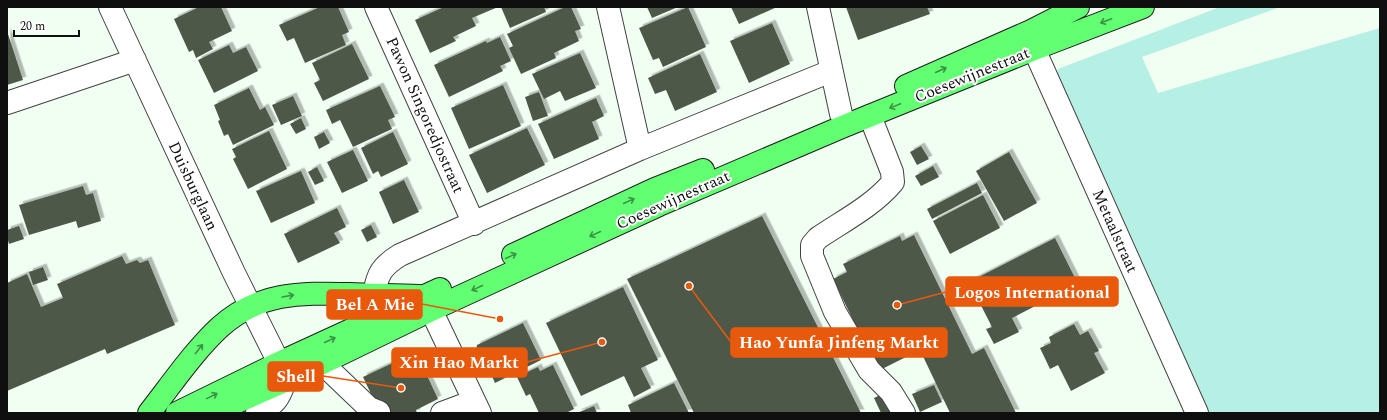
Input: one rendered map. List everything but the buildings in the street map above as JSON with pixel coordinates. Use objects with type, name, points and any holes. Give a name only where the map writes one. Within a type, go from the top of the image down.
[{"type":"main road","name":"Coesewijnestraat","points":[[177,413],[282,372],[428,303],[656,189],[841,114],[1031,31],[1078,7]]},
{"type":"main road","name":"Coesewijnestraat","points":[[212,413],[282,372],[322,363],[428,303],[842,127],[1034,49],[1143,7]]},
{"type":"main road","points":[[149,413],[204,343],[233,316],[251,306],[271,299],[299,294],[374,295],[428,303]]},
{"type":"street","name":"Duisburglaan","points":[[110,7],[282,372]]},
{"type":"street","name":"Pawon Singoredjostraat","points":[[376,7],[474,224]]},
{"type":"street","points":[[608,7],[640,149]]},
{"type":"street","points":[[818,7],[841,114]]},
{"type":"street","name":"Metaalstraat","points":[[1034,49],[1196,413]]},
{"type":"street","points":[[7,103],[135,60]]},
{"type":"street","points":[[374,295],[376,280],[388,263],[400,256],[640,149],[831,71]]},
{"type":"street","points":[[870,116],[892,172],[893,182],[885,191],[870,203],[818,238],[812,245],[812,256],[839,318],[869,370],[891,392],[904,413]]},
{"type":"street","points":[[428,303],[477,407],[442,413]]},
{"type":"street","points":[[322,363],[370,408],[379,412]]},
{"type":"street","points":[[257,413],[269,407],[277,400],[282,372]]},
{"type":"shaded area","points":[[1220,7],[1280,7],[1142,57],[1158,93],[1380,28],[1380,413],[1203,413],[1057,80],[1058,69]]},
{"type":"place","name":"Hao Yunfa Jinfeng Markt","points":[[689,286]]},
{"type":"place","name":"Logos International","points":[[897,305]]},
{"type":"place","name":"Bel A Mie","points":[[500,319]]},
{"type":"place","name":"Xin Hao Markt","points":[[602,342]]},
{"type":"place","name":"Shell","points":[[401,388]]}]
